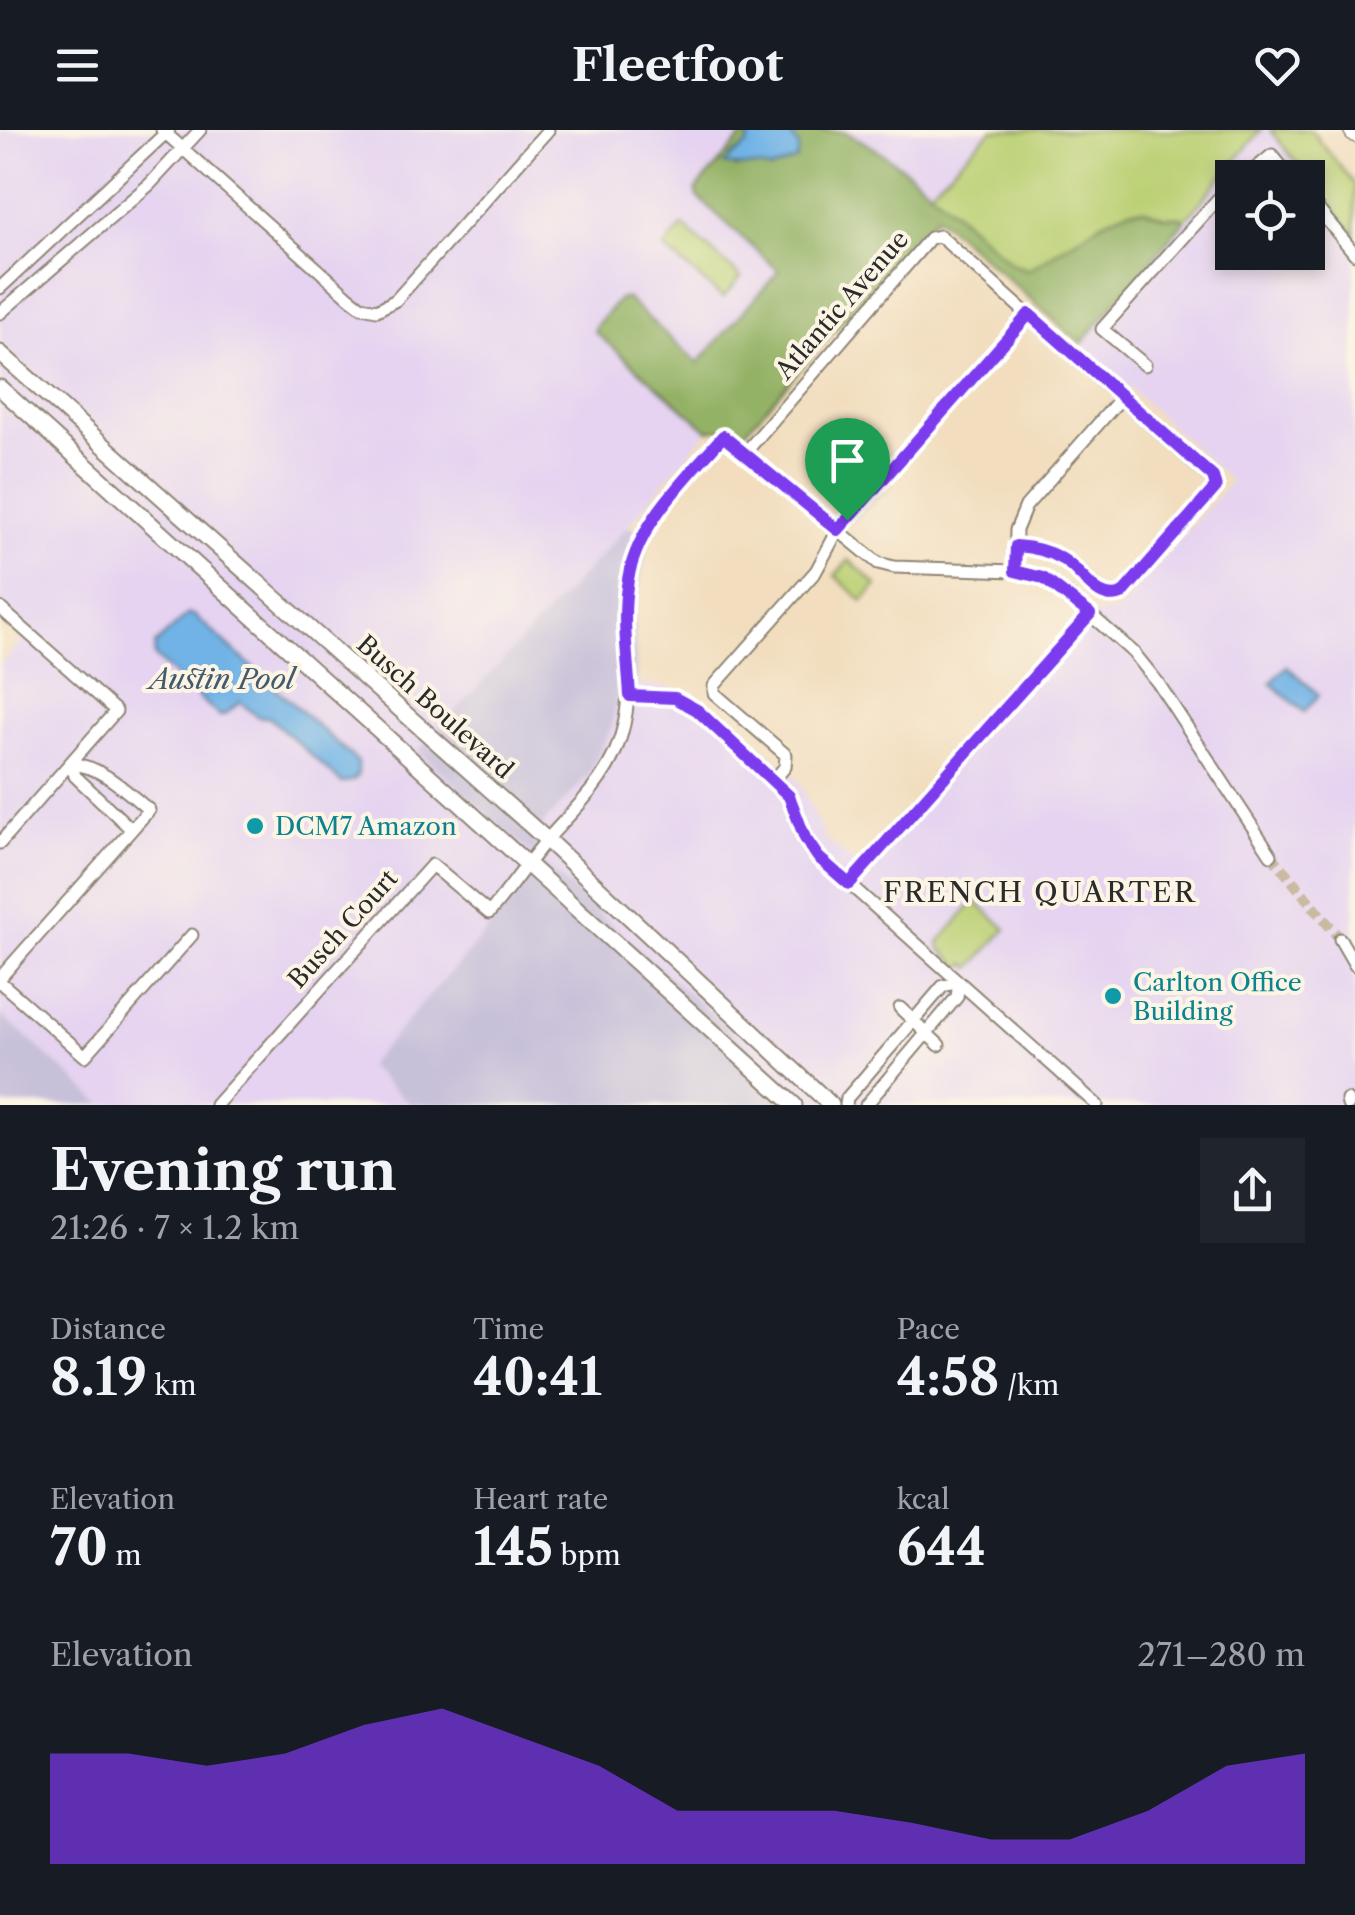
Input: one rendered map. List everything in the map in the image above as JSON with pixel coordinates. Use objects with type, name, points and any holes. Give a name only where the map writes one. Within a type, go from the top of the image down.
[{"type":"main road","name":"Busch Boulevard","points":[[0,354],[547,840],[831,1105]]},
{"type":"main road","points":[[0,388],[794,1105]]},
{"type":"street","points":[[0,313],[128,204],[200,130]]},
{"type":"street","points":[[0,288],[165,131],[349,297],[362,307],[377,310],[396,300],[548,130]]},
{"type":"street","points":[[1144,365],[1102,329],[1215,202]]},
{"type":"street","points":[[1325,218],[1355,254]]},
{"type":"street","name":"Atlantic Avenue","points":[[744,454],[930,238],[945,239],[1029,314]]},
{"type":"street","points":[[774,780],[785,767],[786,755],[714,692],[714,686],[816,572],[838,530],[1029,314],[1213,477],[1216,487],[1122,594],[1114,597],[1100,592],[1067,561],[1048,551],[1016,546]]},
{"type":"street","points":[[1015,571],[1016,530],[1026,506],[1122,396]]},
{"type":"street","points":[[547,840],[606,770],[617,749],[630,696],[625,606],[633,558],[652,521],[723,436],[878,563],[894,567],[1015,571],[1043,578],[1090,614],[1134,653],[1174,704],[1271,856]]},
{"type":"street","points":[[0,608],[116,711],[0,844]]},
{"type":"street","points":[[849,884],[1090,614]]},
{"type":"street","points":[[630,696],[675,698],[697,710],[789,796],[805,838],[818,857],[1097,1105]]},
{"type":"street","points":[[72,764],[83,765],[112,780],[149,810],[0,980],[86,1056],[192,935]]},
{"type":"street","points":[[72,764],[75,776],[131,829]]},
{"type":"street","name":"Busch Court","points":[[216,1105],[432,864],[489,913],[547,840]]},
{"type":"street","points":[[1340,938],[1355,965]]},
{"type":"street","points":[[846,1105],[846,1098],[943,986],[959,982]]},
{"type":"street","points":[[866,1105],[957,997],[959,982]]},
{"type":"street","points":[[900,1008],[940,1045]]},
{"type":"shaded area","points":[[0,130],[748,130],[696,191],[780,271],[698,363],[626,299],[595,327],[595,332],[708,430],[628,526],[419,751],[544,823],[589,775],[612,726],[618,694],[637,684],[666,687],[691,694],[785,767],[800,782],[825,839],[861,869],[1090,615],[1116,612],[1231,481],[1081,344],[1215,185],[1215,270],[1325,270],[1325,198],[1355,235],[1355,1105],[813,1105],[537,859],[499,902],[489,930],[368,1067],[411,1105],[103,1105],[0,1014],[0,665],[28,633],[0,608]]},
{"type":"shaded area","points":[[840,130],[992,130],[929,191],[869,145]]},
{"type":"shaded area","points":[[1261,130],[1270,130],[1294,160],[1236,160]]},
{"type":"shaded area","points":[[628,526],[649,540],[634,613],[637,684],[618,694],[612,726],[589,775],[544,823],[537,858],[813,1105],[411,1105],[367,1066],[488,930],[499,902],[537,859],[418,751]]},
{"type":"shaded area","points":[[0,1014],[103,1105],[0,1105]]},
{"type":"green space","points":[[748,130],[749,144],[730,157],[735,168],[754,164],[770,170],[799,147],[788,130],[843,132],[864,142],[931,191],[1012,264],[1028,270],[1102,222],[1128,210],[1182,217],[1183,223],[1081,344],[936,216],[741,436],[730,429],[708,430],[595,332],[595,327],[619,299],[626,298],[698,363],[779,271],[695,191]]},
{"type":"green space","points":[[992,130],[1261,130],[1236,160],[1215,160],[1215,185],[1183,223],[1182,217],[1165,217],[1143,209],[1028,270],[1012,264],[929,191]]},
{"type":"green space","points":[[1270,130],[1311,130],[1355,185],[1355,235],[1325,198],[1325,160],[1294,160]]},
{"type":"green space","points":[[683,226],[741,277],[723,298],[664,248]]},
{"type":"green space","points":[[849,560],[877,585],[863,601],[835,576]]},
{"type":"green space","points":[[975,901],[1006,929],[971,968],[966,963],[962,968],[940,948],[939,942]]},
{"type":"water","points":[[750,130],[788,130],[799,147],[797,160],[770,170],[724,164],[748,144]]},
{"type":"water","name":"Austin Pool","points":[[188,614],[194,615],[358,762],[354,780],[342,783],[269,717],[258,717],[240,702],[219,716],[154,656],[155,645]]},
{"type":"water","points":[[1287,666],[1319,695],[1304,712],[1271,683]]},
{"type":"tunnel","points":[[1271,855],[1340,939]]},
{"type":"place","name":"DCM7 Amazon","points":[[255,826]]},
{"type":"place","name":"Carlton Office Building","points":[[1113,996]]},
{"type":"district","name":"FRENCH QUARTER","points":[[1040,892]]},
{"type":"route","points":[[1029,314],[1216,482],[1212,492],[1122,594],[1114,597],[1100,592],[1067,561],[1048,551],[1016,546],[1015,571],[1043,578],[1090,614],[849,884],[818,857],[805,838],[789,796],[697,710],[675,698],[630,696],[625,606],[627,582],[642,536],[723,436],[838,530],[847,520],[1029,314]]}]
